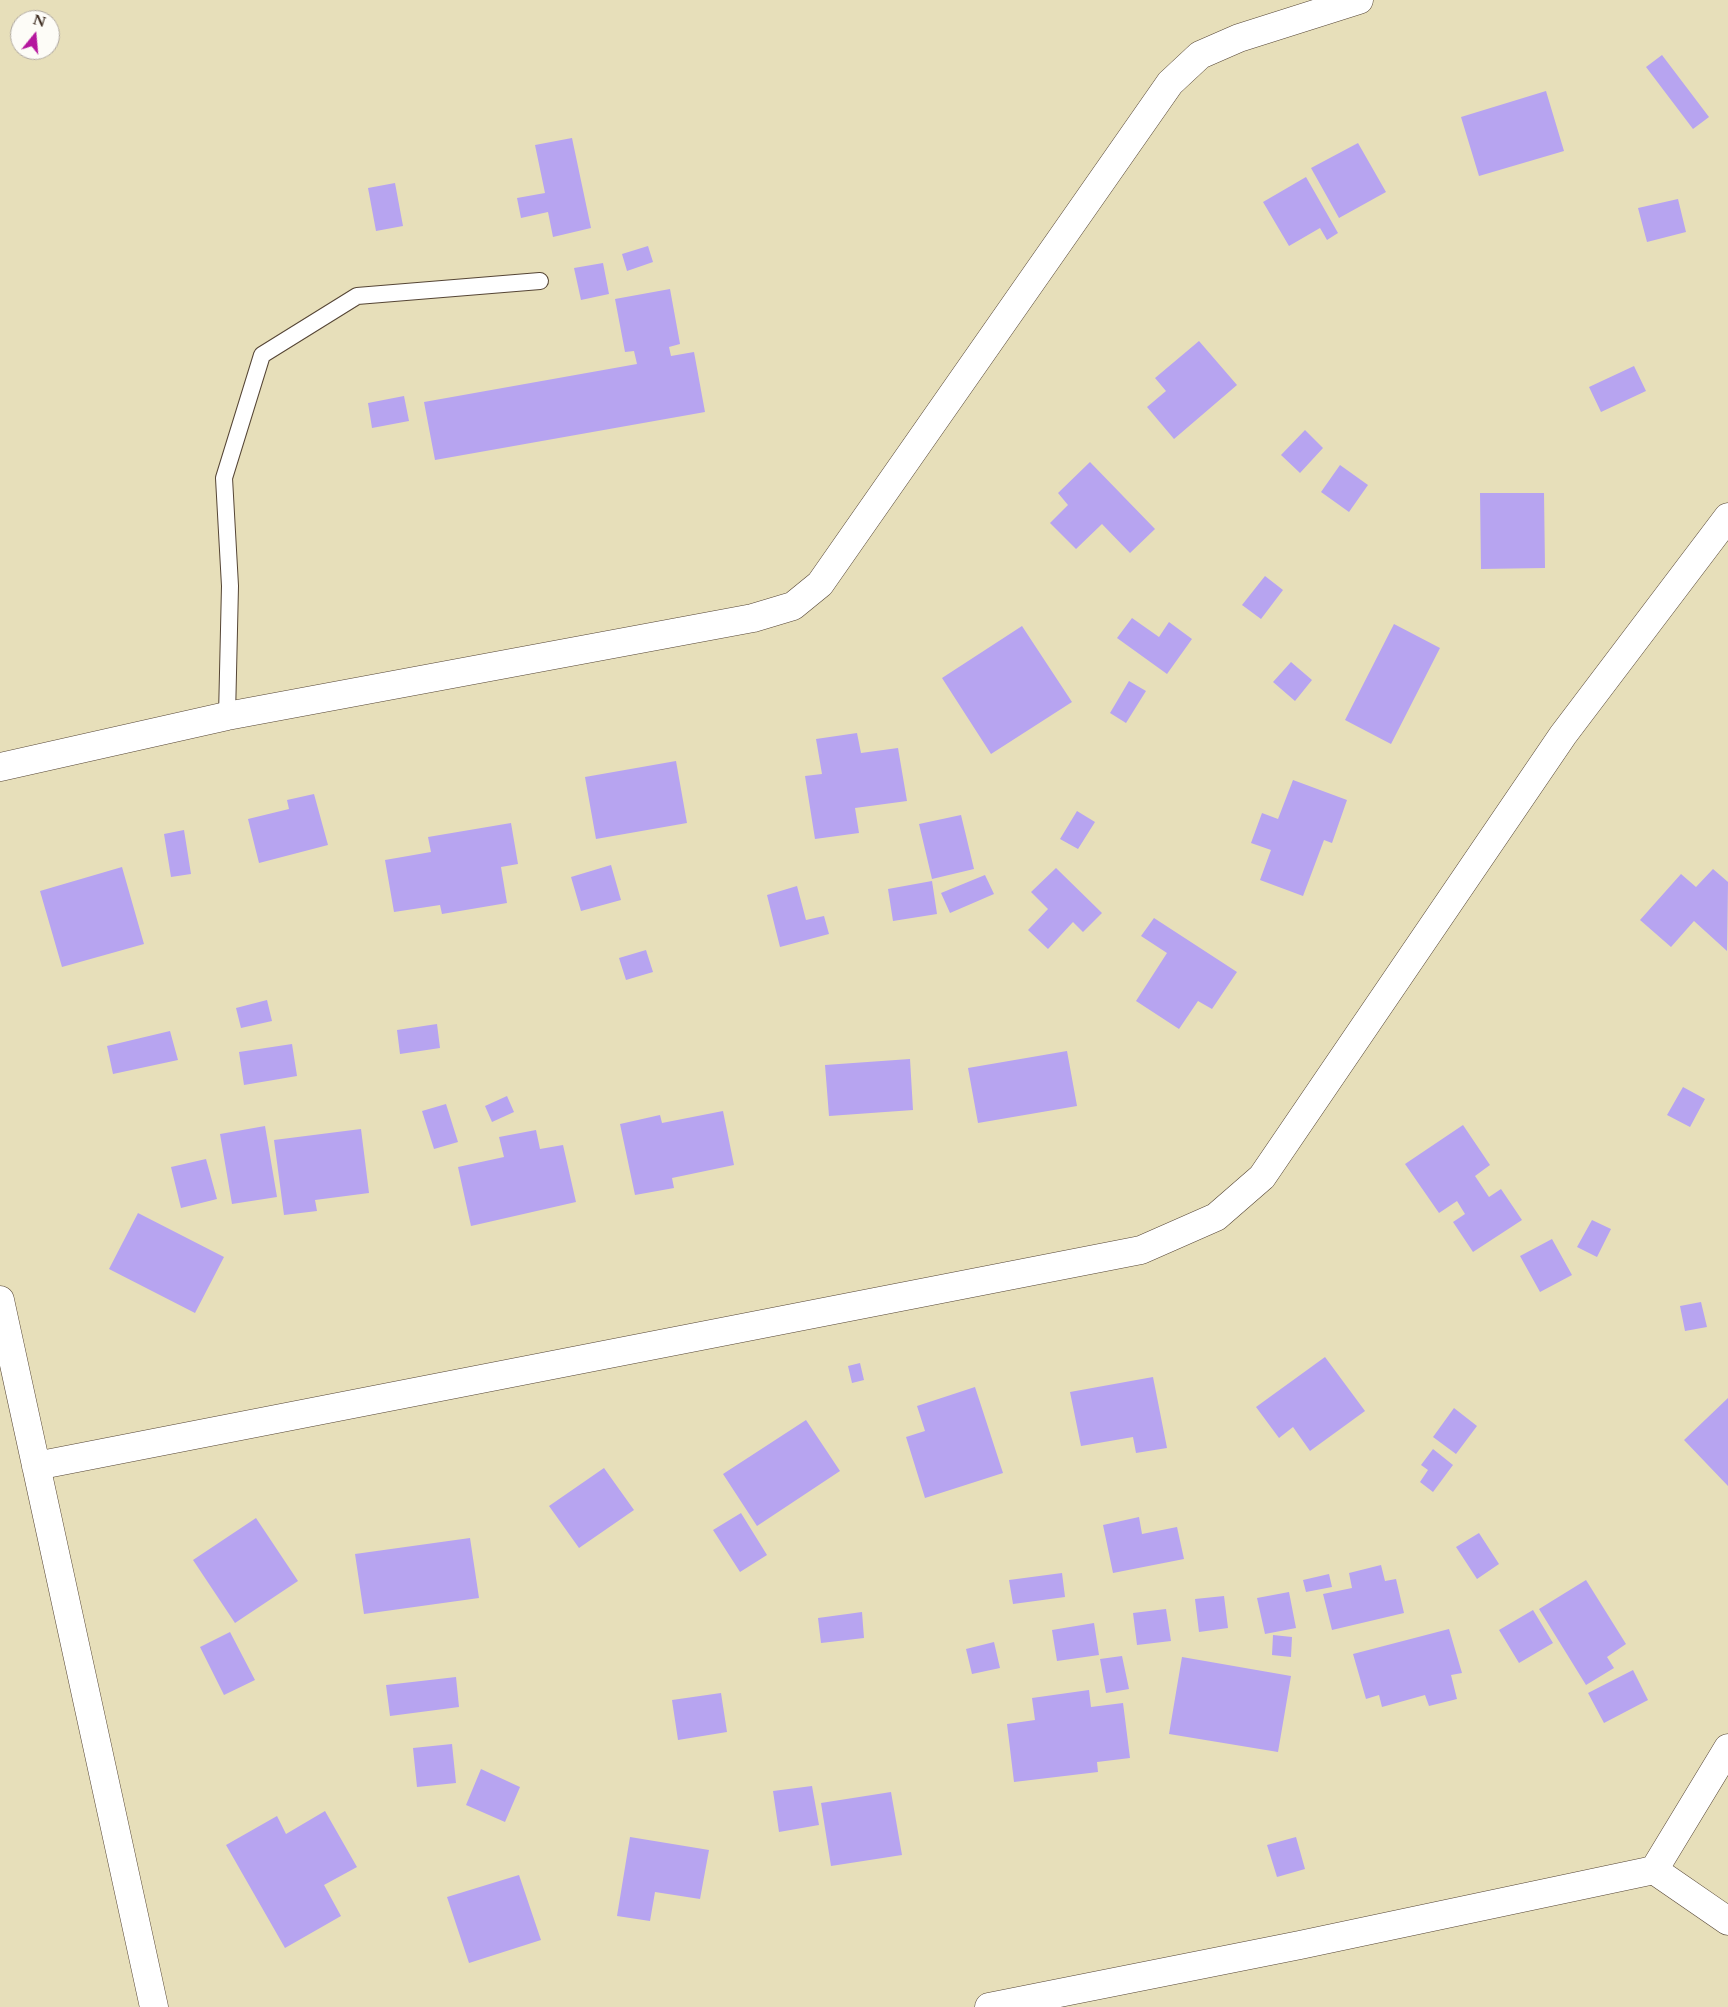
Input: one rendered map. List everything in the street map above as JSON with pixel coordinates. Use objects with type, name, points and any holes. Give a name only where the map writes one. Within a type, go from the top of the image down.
[{"type":"street","points":[[0,766],[227,716],[753,618],[793,606],[820,584],[1170,83],[1200,55],[1238,38],[1359,0]]},
{"type":"street","points":[[36,1466],[1140,1250],[1216,1217],[1262,1177],[1563,735],[1728,516]]},
{"type":"street","points":[[0,1300],[154,2007]]},
{"type":"street","points":[[1654,1870],[1728,1748]]},
{"type":"street","points":[[988,2007],[1300,1945],[1654,1870],[1728,1920]]},
{"type":"lane","points":[[227,716],[230,586],[224,478],[262,355],[357,296],[540,281]]},
{"type":"building","points":[[1662,55],[1709,117],[1693,129],[1646,67]]},
{"type":"building","points":[[1546,91],[1564,151],[1479,176],[1461,117]]},
{"type":"building","points":[[572,138],[591,228],[553,237],[548,212],[521,218],[517,198],[545,193],[535,145]]},
{"type":"building","points":[[1358,143],[1386,192],[1339,218],[1311,168]]},
{"type":"building","points":[[1306,177],[1338,233],[1327,240],[1320,228],[1289,246],[1263,202]]},
{"type":"building","points":[[395,183],[403,226],[376,231],[368,188]]},
{"type":"building","points":[[1678,199],[1686,232],[1647,242],[1638,208]]},
{"type":"building","points":[[648,246],[653,262],[627,271],[622,254]]},
{"type":"building","points":[[603,263],[609,294],[581,300],[574,268]]},
{"type":"building","points":[[670,289],[680,344],[669,347],[671,356],[694,352],[705,412],[435,460],[424,402],[637,364],[634,351],[625,352],[615,299]]},
{"type":"building","points":[[1199,341],[1237,385],[1174,439],[1147,407],[1166,391],[1155,378]]},
{"type":"building","points":[[1634,366],[1646,391],[1601,412],[1589,387]]},
{"type":"building","points":[[404,396],[409,421],[372,428],[368,403]]},
{"type":"building","points":[[1305,430],[1323,448],[1300,473],[1281,455]]},
{"type":"building","points":[[1090,462],[1155,529],[1130,553],[1102,524],[1076,549],[1050,523],[1068,505],[1058,493]]},
{"type":"building","points":[[1340,465],[1368,485],[1349,512],[1321,492]]},
{"type":"building","points":[[1480,493],[1544,493],[1545,568],[1481,569]]},
{"type":"building","points":[[1265,576],[1283,590],[1261,619],[1242,605]]},
{"type":"building","points":[[1132,618],[1159,637],[1169,622],[1192,639],[1167,674],[1117,638]]},
{"type":"building","points":[[1394,624],[1440,648],[1391,744],[1345,720]]},
{"type":"building","points":[[1022,626],[1072,702],[991,754],[942,678]]},
{"type":"building","points":[[1291,662],[1312,680],[1295,701],[1273,682]]},
{"type":"building","points":[[1129,681],[1146,691],[1126,723],[1110,713]]},
{"type":"building","points":[[857,733],[861,753],[898,748],[907,801],[855,808],[859,833],[815,839],[805,776],[822,774],[816,739]]},
{"type":"building","points":[[676,761],[687,823],[596,839],[585,777]]},
{"type":"building","points":[[1293,780],[1347,800],[1332,843],[1324,840],[1303,896],[1260,880],[1271,850],[1251,843],[1262,813],[1278,819]]},
{"type":"building","points":[[314,794],[328,845],[259,863],[248,819],[289,809],[287,800]]},
{"type":"building","points":[[1077,811],[1095,822],[1078,849],[1060,839]]},
{"type":"building","points":[[961,815],[974,869],[932,879],[919,824]]},
{"type":"building","points":[[511,823],[518,864],[501,867],[507,903],[442,914],[440,905],[394,912],[385,860],[431,852],[428,837]]},
{"type":"building","points":[[184,830],[191,874],[171,877],[164,834]]},
{"type":"building","points":[[611,865],[621,900],[581,911],[571,877]]},
{"type":"building","points":[[122,867],[144,944],[62,967],[40,891]]},
{"type":"building","points":[[1056,868],[1102,913],[1083,932],[1073,922],[1048,949],[1028,930],[1048,909],[1031,892]]},
{"type":"building","points":[[1713,869],[1728,882],[1727,951],[1694,921],[1671,947],[1640,920],[1681,874],[1696,887]]},
{"type":"building","points":[[985,875],[994,894],[950,913],[941,893]]},
{"type":"building","points":[[932,881],[937,914],[893,921],[888,889]]},
{"type":"building","points":[[797,886],[806,920],[824,916],[829,934],[780,947],[767,895]]},
{"type":"building","points":[[1154,918],[1237,972],[1212,1009],[1198,1001],[1179,1029],[1136,1001],[1167,953],[1141,936]]},
{"type":"building","points":[[646,950],[653,972],[626,980],[619,958]]},
{"type":"building","points":[[267,1000],[272,1021],[241,1028],[236,1008]]},
{"type":"building","points":[[437,1024],[440,1048],[400,1054],[397,1030]]},
{"type":"building","points":[[170,1031],[178,1060],[113,1074],[107,1046]]},
{"type":"building","points":[[292,1044],[297,1076],[244,1085],[239,1052]]},
{"type":"building","points":[[1067,1051],[1077,1106],[978,1123],[968,1068]]},
{"type":"building","points":[[910,1059],[913,1110],[829,1116],[825,1065]]},
{"type":"building","points":[[1683,1087],[1705,1099],[1690,1127],[1667,1115]]},
{"type":"building","points":[[507,1096],[514,1112],[492,1122],[485,1106]]},
{"type":"building","points":[[446,1104],[458,1142],[434,1149],[422,1111]]},
{"type":"building","points":[[723,1111],[734,1165],[672,1178],[674,1188],[635,1195],[620,1124],[660,1115],[662,1123]]},
{"type":"building","points":[[1463,1125],[1490,1165],[1475,1176],[1489,1197],[1501,1189],[1522,1220],[1473,1252],[1453,1222],[1465,1214],[1457,1201],[1439,1213],[1405,1164]]},
{"type":"building","points":[[265,1126],[277,1197],[232,1204],[220,1134]]},
{"type":"building","points":[[361,1129],[369,1193],[315,1200],[317,1211],[284,1215],[274,1140]]},
{"type":"building","points":[[536,1130],[540,1149],[563,1145],[576,1202],[471,1226],[458,1167],[504,1157],[499,1137]]},
{"type":"building","points":[[206,1159],[217,1199],[181,1208],[171,1167]]},
{"type":"building","points":[[138,1213],[224,1257],[195,1313],[109,1269]]},
{"type":"building","points":[[1592,1220],[1611,1229],[1597,1257],[1577,1247]]},
{"type":"building","points":[[1552,1239],[1572,1275],[1540,1292],[1520,1256]]},
{"type":"building","points":[[1701,1302],[1707,1327],[1685,1331],[1680,1306]]},
{"type":"building","points":[[1325,1357],[1365,1411],[1310,1451],[1293,1427],[1279,1438],[1256,1407]]},
{"type":"building","points":[[860,1363],[864,1380],[852,1383],[848,1366]]},
{"type":"building","points":[[1153,1377],[1167,1448],[1136,1453],[1133,1437],[1081,1446],[1070,1392]]},
{"type":"building","points":[[975,1387],[1003,1473],[925,1498],[906,1437],[925,1431],[917,1406]]},
{"type":"building","points":[[1728,1398],[1728,1486],[1684,1440]]},
{"type":"building","points":[[1454,1408],[1477,1426],[1456,1454],[1433,1437]]},
{"type":"building","points":[[806,1420],[840,1471],[757,1526],[723,1474]]},
{"type":"building","points":[[1433,1449],[1453,1465],[1433,1492],[1420,1482],[1428,1470],[1421,1465]]},
{"type":"building","points":[[604,1468],[634,1510],[579,1548],[549,1506]]},
{"type":"building","points":[[741,1513],[767,1555],[740,1572],[713,1530]]},
{"type":"building","points":[[1139,1517],[1142,1534],[1177,1527],[1184,1559],[1113,1573],[1103,1525]]},
{"type":"building","points":[[256,1518],[298,1581],[235,1623],[193,1560]]},
{"type":"building","points":[[1479,1533],[1499,1564],[1477,1579],[1456,1547]]},
{"type":"building","points":[[470,1538],[479,1598],[364,1614],[355,1554]]},
{"type":"building","points":[[1381,1565],[1385,1581],[1396,1579],[1404,1613],[1332,1630],[1323,1594],[1352,1588],[1349,1573]]},
{"type":"building","points":[[1062,1573],[1065,1597],[1013,1604],[1009,1580]]},
{"type":"building","points":[[1329,1574],[1332,1587],[1306,1592],[1303,1580]]},
{"type":"building","points":[[1586,1580],[1626,1644],[1607,1657],[1614,1668],[1586,1685],[1539,1609]]},
{"type":"building","points":[[1289,1592],[1296,1628],[1265,1634],[1257,1598]]},
{"type":"building","points":[[1224,1596],[1228,1628],[1199,1632],[1195,1599]]},
{"type":"building","points":[[1166,1609],[1171,1641],[1137,1645],[1133,1613]]},
{"type":"building","points":[[1533,1610],[1553,1643],[1519,1663],[1499,1630]]},
{"type":"building","points":[[862,1612],[864,1638],[821,1643],[818,1618]]},
{"type":"building","points":[[1094,1623],[1099,1655],[1057,1661],[1052,1630]]},
{"type":"building","points":[[1449,1629],[1462,1673],[1451,1675],[1457,1699],[1429,1706],[1425,1695],[1382,1707],[1379,1695],[1366,1699],[1353,1654]]},
{"type":"building","points":[[230,1632],[255,1680],[224,1695],[200,1647]]},
{"type":"building","points":[[1273,1635],[1292,1637],[1291,1657],[1272,1655]]},
{"type":"building","points":[[994,1642],[1000,1668],[972,1674],[966,1649]]},
{"type":"building","points":[[1122,1656],[1129,1689],[1106,1693],[1100,1659]]},
{"type":"building","points":[[1182,1657],[1291,1676],[1278,1752],[1169,1734]]},
{"type":"building","points":[[1633,1670],[1648,1700],[1604,1723],[1588,1693]]},
{"type":"building","points":[[456,1677],[459,1707],[390,1716],[386,1685]]},
{"type":"building","points":[[1089,1690],[1091,1707],[1123,1703],[1130,1758],[1097,1762],[1098,1772],[1014,1782],[1007,1724],[1035,1720],[1032,1698]]},
{"type":"building","points":[[721,1693],[727,1732],[678,1740],[672,1700]]},
{"type":"building","points":[[452,1744],[456,1783],[417,1787],[413,1748]]},
{"type":"building","points":[[481,1769],[520,1787],[505,1822],[466,1805]]},
{"type":"building","points":[[812,1786],[819,1825],[779,1832],[773,1791]]},
{"type":"building","points":[[891,1792],[902,1855],[831,1866],[821,1803]]},
{"type":"building","points":[[325,1811],[357,1867],[324,1885],[341,1916],[285,1948],[226,1845],[277,1816],[286,1834]]},
{"type":"building","points":[[630,1837],[709,1850],[700,1899],[655,1892],[650,1921],[617,1916]]},
{"type":"building","points":[[1296,1837],[1305,1869],[1277,1877],[1267,1845]]},
{"type":"building","points":[[519,1875],[541,1940],[469,1963],[447,1897]]}]
